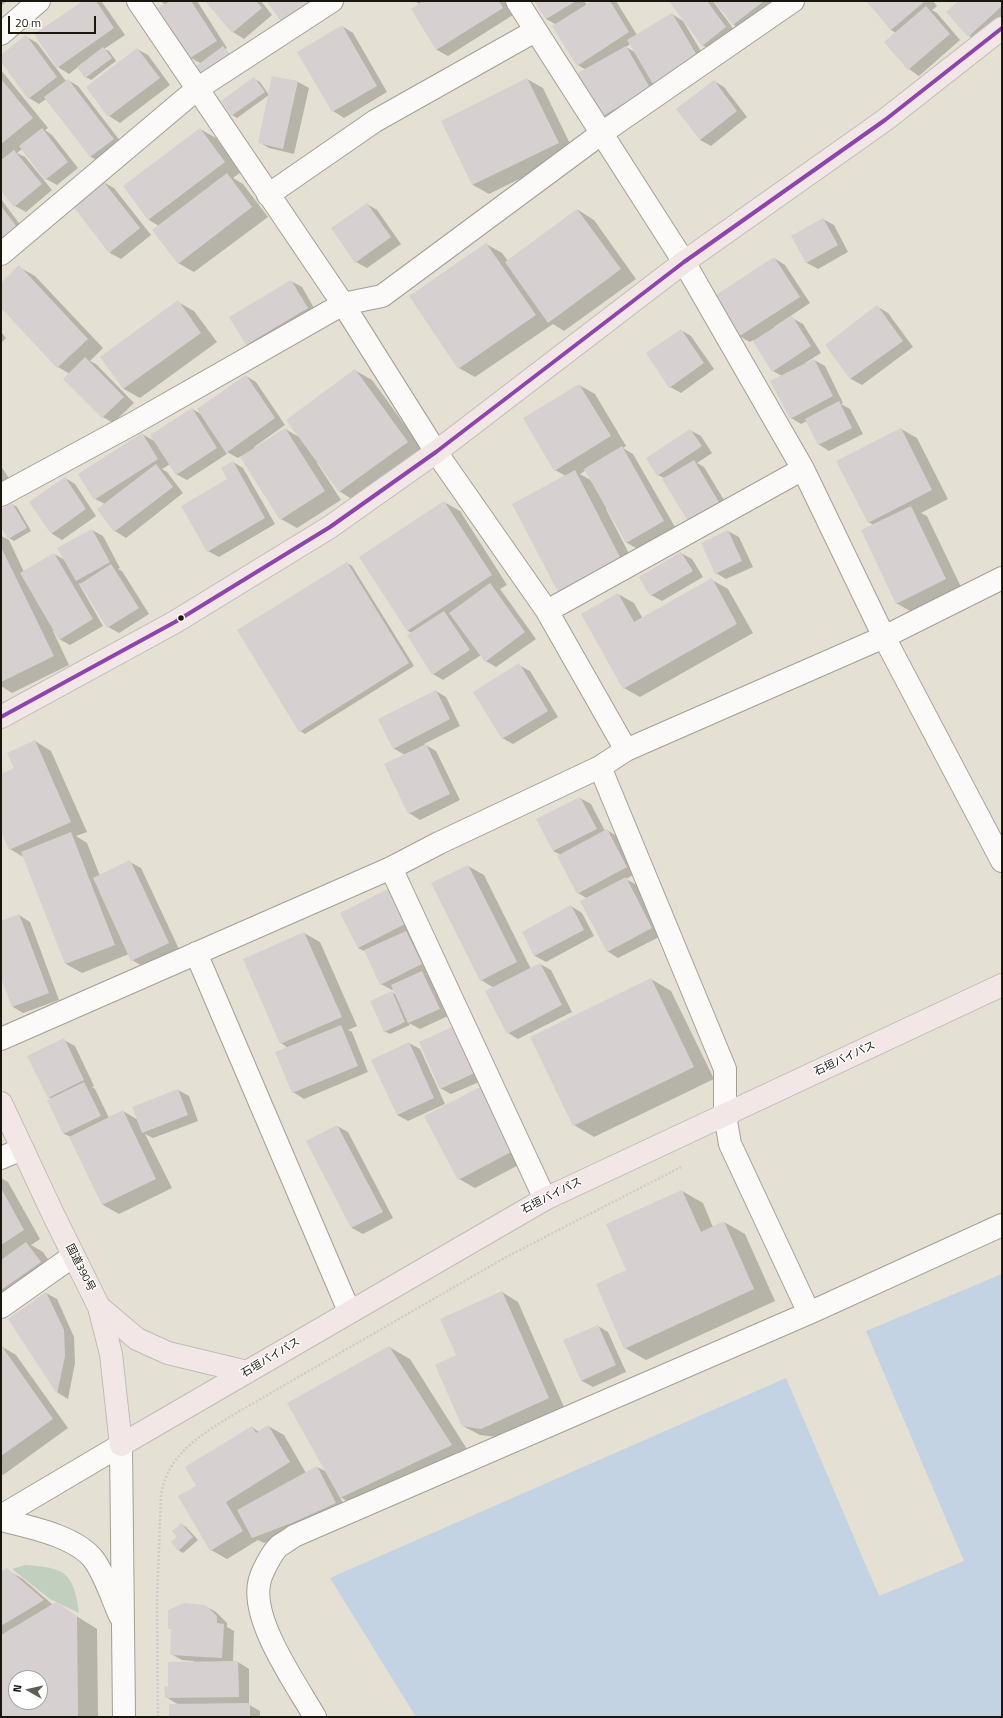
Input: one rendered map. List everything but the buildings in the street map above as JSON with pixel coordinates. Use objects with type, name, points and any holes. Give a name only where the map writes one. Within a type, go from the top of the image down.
[{"type":"highway","points":[[1,717],[168,626],[330,527],[436,452],[684,262],[885,120],[1002,28]]},
{"type":"highway","name":"石垣バイパス","points":[[121,1445],[248,1372],[349,1311],[545,1199],[639,1153],[725,1115],[1002,985]]},
{"type":"highway","name":"国道390号","points":[[1,1103],[73,1256],[99,1307],[111,1354],[121,1445]]},
{"type":"highway","points":[[99,1307],[137,1340],[168,1353],[248,1372]]},
{"type":"street","points":[[1,34],[39,1]]},
{"type":"street","points":[[138,1],[343,304],[436,452],[547,610],[626,750]]},
{"type":"street","points":[[1,254],[197,89],[332,1]]},
{"type":"street","points":[[517,1],[684,262],[803,469],[884,637],[1002,861]]},
{"type":"street","points":[[1,495],[134,423],[343,304],[382,296],[602,134],[793,1]]},
{"type":"street","points":[[268,194],[375,121],[535,31]]},
{"type":"street","points":[[547,610],[803,469]]},
{"type":"street","points":[[1,1039],[390,868],[439,843],[600,767],[626,750],[884,637],[1002,578]]},
{"type":"street","points":[[600,767],[724,1069],[725,1115],[730,1144],[809,1313]]},
{"type":"street","points":[[390,868],[545,1199]]},
{"type":"street","points":[[196,953],[349,1311]]},
{"type":"street","points":[[1,1158],[22,1149]]},
{"type":"street","points":[[315,1717],[271,1640],[262,1617],[258,1584],[266,1566],[278,1547],[294,1536],[809,1313],[1002,1225]]},
{"type":"street","points":[[1,1307],[73,1256]]},
{"type":"street","points":[[1,1516],[121,1445],[124,1717]]},
{"type":"street","points":[[1,1520],[37,1529],[73,1543],[83,1550],[94,1560],[124,1624]]},
{"type":"path","points":[[158,1717],[157,1602],[161,1495],[163,1481],[170,1466],[182,1451],[209,1430],[238,1412],[508,1256],[687,1164]]},
{"type":"green space","points":[[25,1565],[58,1570],[65,1574],[74,1588],[79,1613],[50,1599],[12,1569]]},
{"type":"water","points":[[1002,1274],[1002,1717],[416,1717],[330,1578],[786,1378],[879,1596],[964,1561],[866,1331]]},
{"type":"transit line","points":[[1,717],[175,622],[330,527],[436,452],[684,262],[885,120],[1002,28]]}]
